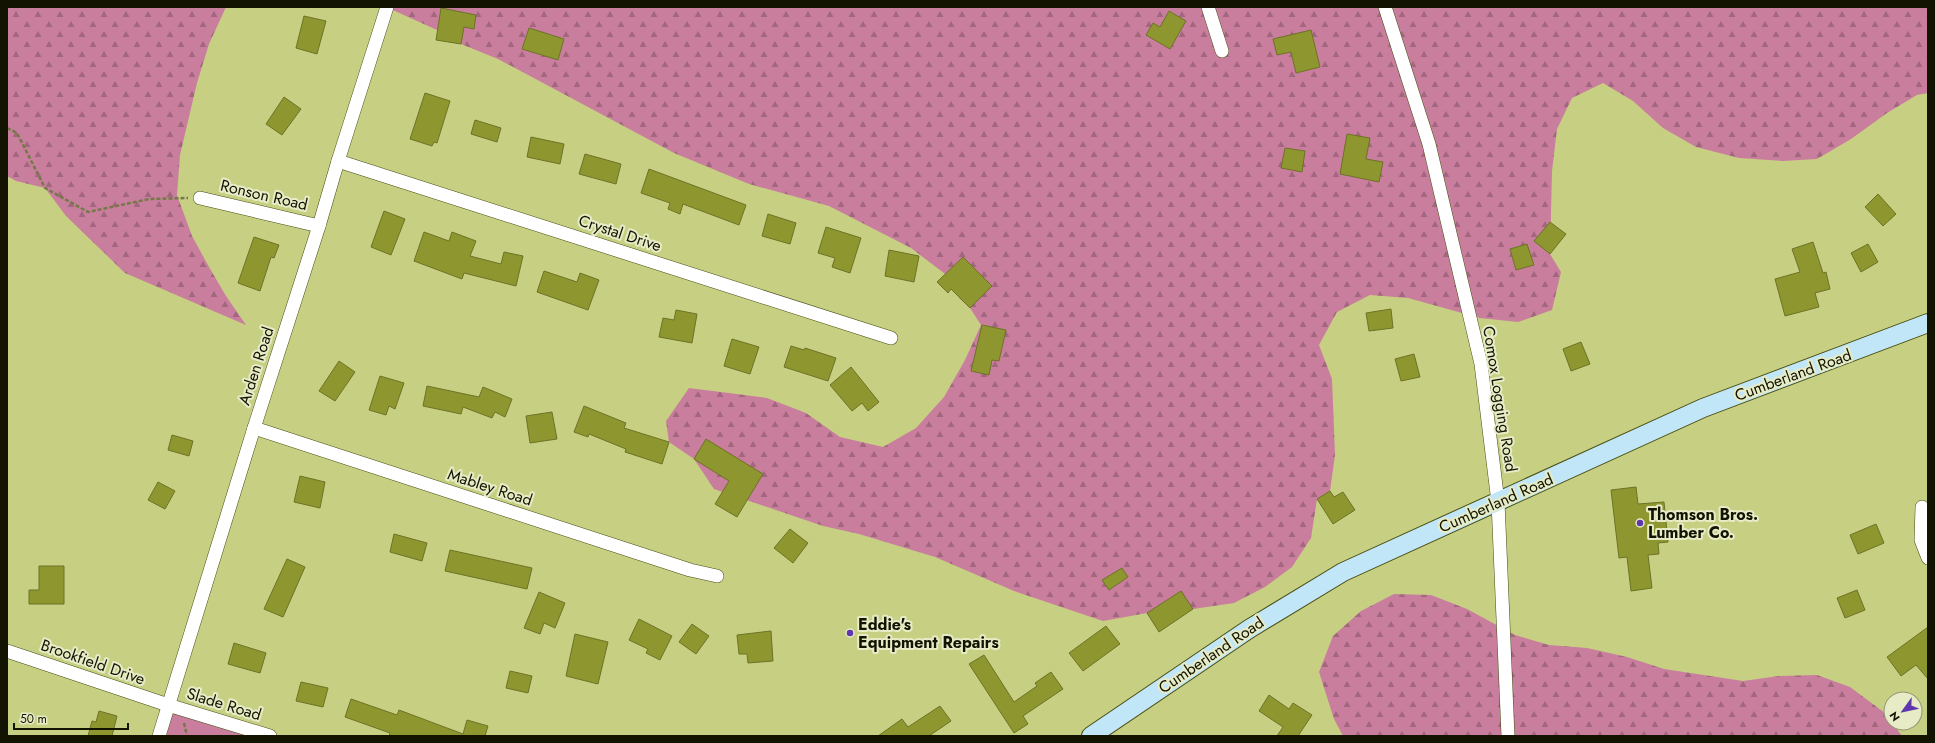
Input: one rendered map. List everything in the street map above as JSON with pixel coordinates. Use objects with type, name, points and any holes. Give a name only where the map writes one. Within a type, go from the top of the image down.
[{"type":"street","name":"Arden Road","points":[[159,736],[254,428],[387,7]]},
{"type":"street","points":[[1208,7],[1222,51]]},
{"type":"street","name":"Comox Logging Road","points":[[1385,7],[1429,144],[1481,364],[1498,502],[1508,736]]},
{"type":"street","name":"Crystal Drive","points":[[338,161],[891,338]]},
{"type":"street","name":"Ronson Road","points":[[200,198],[319,226]]},
{"type":"street","name":"Cumberland Road","points":[[1092,736],[1249,629],[1296,599],[1343,572],[1703,408],[1928,323]]},
{"type":"street","name":"Mabley Road","points":[[254,428],[690,570],[717,576]]},
{"type":"street","points":[[1922,507],[1921,540],[1928,558]]},
{"type":"street","name":"Brookfield Drive","points":[[7,651],[168,705]]},
{"type":"street","name":"Slade Road","points":[[168,705],[270,736]]},
{"type":"path","points":[[7,128],[17,133],[45,188],[88,212],[149,199],[200,198]]},
{"type":"green space","points":[[7,7],[226,7],[209,44],[197,83],[180,155],[177,195],[192,236],[226,296],[246,325],[125,273],[66,216],[45,188],[16,181],[7,176]]},
{"type":"green space","points":[[386,7],[1928,7],[1928,93],[1917,95],[1887,113],[1851,139],[1817,159],[1783,161],[1739,158],[1696,147],[1663,128],[1633,101],[1603,83],[1572,98],[1557,129],[1552,171],[1550,254],[1561,272],[1552,310],[1518,322],[1480,318],[1408,298],[1370,295],[1337,312],[1319,345],[1332,379],[1335,455],[1330,491],[1317,499],[1311,538],[1292,567],[1265,587],[1234,603],[1193,609],[1147,613],[1103,621],[1014,591],[935,557],[859,534],[823,526],[714,489],[694,459],[669,442],[666,421],[689,388],[767,398],[806,413],[840,437],[883,447],[916,428],[944,397],[965,360],[981,325],[970,308],[959,298],[957,283],[911,248],[829,206],[749,184],[674,153],[498,59],[461,44],[437,30]]},
{"type":"green space","points":[[1394,594],[1431,595],[1467,609],[1515,635],[1549,645],[1587,648],[1627,657],[1664,669],[1743,681],[1779,676],[1817,675],[1850,687],[1883,712],[1883,731],[1898,731],[1902,736],[1343,736],[1334,719],[1319,672],[1333,636],[1361,611]]},
{"type":"green space","points":[[168,705],[270,736],[159,736]]},
{"type":"building","points":[[441,8],[476,15],[474,29],[464,27],[461,44],[436,40]]},
{"type":"building","points":[[1169,11],[1186,21],[1170,49],[1146,35],[1153,23],[1160,27]]},
{"type":"building","points":[[304,16],[326,21],[317,54],[296,48]]},
{"type":"building","points":[[529,28],[564,39],[558,60],[522,49]]},
{"type":"building","points":[[1311,30],[1320,67],[1296,73],[1291,52],[1277,55],[1273,39]]},
{"type":"building","points":[[425,93],[450,101],[437,143],[434,142],[432,146],[410,139]]},
{"type":"building","points":[[284,97],[301,109],[282,135],[266,124]]},
{"type":"building","points":[[475,120],[501,128],[497,142],[471,134]]},
{"type":"building","points":[[1347,134],[1370,138],[1366,159],[1383,162],[1379,182],[1340,174]]},
{"type":"building","points":[[531,137],[564,144],[560,164],[527,157]]},
{"type":"building","points":[[1285,148],[1305,151],[1302,172],[1281,168]]},
{"type":"building","points":[[585,154],[621,164],[616,184],[579,174]]},
{"type":"building","points":[[649,169],[746,205],[739,225],[683,204],[680,214],[668,209],[670,203],[641,193]]},
{"type":"building","points":[[1878,194],[1896,214],[1883,226],[1865,207]]},
{"type":"building","points":[[384,211],[405,219],[391,255],[371,247]]},
{"type":"building","points":[[768,214],[796,223],[790,244],[762,236]]},
{"type":"building","points":[[1550,222],[1566,234],[1550,254],[1534,241]]},
{"type":"building","points":[[826,227],[861,238],[850,273],[832,267],[835,258],[818,253]]},
{"type":"building","points":[[424,232],[449,241],[452,232],[476,241],[470,256],[501,264],[504,252],[523,256],[516,286],[464,273],[462,279],[414,261]]},
{"type":"building","points":[[254,237],[279,245],[274,258],[271,257],[260,291],[238,283]]},
{"type":"building","points":[[1813,242],[1823,273],[1826,272],[1830,289],[1815,293],[1819,307],[1785,316],[1775,279],[1800,272],[1792,249]]},
{"type":"building","points":[[1527,244],[1534,265],[1516,270],[1510,249]]},
{"type":"building","points":[[1868,244],[1878,262],[1861,272],[1851,253]]},
{"type":"building","points":[[889,250],[919,256],[914,282],[885,276]]},
{"type":"building","points":[[963,257],[992,286],[970,308],[951,289],[948,293],[937,282]]},
{"type":"building","points":[[544,271],[577,282],[580,273],[599,280],[588,310],[537,292]]},
{"type":"building","points":[[1391,309],[1393,328],[1369,331],[1366,313]]},
{"type":"building","points":[[676,310],[697,314],[692,343],[659,337],[663,318],[674,320]]},
{"type":"building","points":[[982,325],[1006,330],[999,361],[992,360],[989,375],[971,371]]},
{"type":"building","points":[[732,339],[759,347],[750,374],[724,366]]},
{"type":"building","points":[[1581,342],[1590,364],[1571,371],[1563,349]]},
{"type":"building","points":[[791,346],[804,350],[805,348],[836,358],[828,381],[784,367]]},
{"type":"building","points":[[1414,354],[1420,377],[1401,381],[1395,359]]},
{"type":"building","points":[[339,361],[355,372],[335,401],[319,391]]},
{"type":"building","points":[[851,367],[879,402],[868,411],[862,403],[852,411],[830,385]]},
{"type":"building","points":[[380,376],[404,383],[395,409],[389,406],[386,415],[369,410]]},
{"type":"building","points":[[427,386],[479,397],[483,387],[512,399],[505,417],[495,412],[492,418],[463,407],[461,414],[423,406]]},
{"type":"building","points":[[584,406],[626,423],[624,428],[669,442],[662,464],[625,452],[626,449],[589,434],[588,437],[574,432]]},
{"type":"building","points":[[552,412],[557,439],[530,443],[526,416]]},
{"type":"building","points":[[172,435],[193,441],[189,456],[168,450]]},
{"type":"building","points":[[706,439],[763,474],[737,517],[715,504],[729,481],[694,459]]},
{"type":"building","points":[[300,476],[325,482],[320,508],[294,502]]},
{"type":"building","points":[[158,482],[175,491],[165,509],[148,500]]},
{"type":"building","name":"Thomson Bros. Lumber Co.","points":[[1636,487],[1638,504],[1664,502],[1668,542],[1658,543],[1659,554],[1648,555],[1652,588],[1631,591],[1627,557],[1619,558],[1611,490]]},
{"type":"building","points":[[1330,491],[1334,497],[1343,492],[1355,510],[1333,524],[1317,499]]},
{"type":"building","points":[[1876,524],[1884,543],[1858,554],[1850,535]]},
{"type":"building","points":[[790,529],[808,543],[793,563],[774,548]]},
{"type":"building","points":[[394,534],[427,543],[422,561],[390,552]]},
{"type":"building","points":[[450,550],[532,568],[527,589],[445,571]]},
{"type":"building","points":[[287,559],[305,567],[283,617],[264,609]]},
{"type":"building","points":[[39,566],[64,566],[64,604],[29,604],[29,590],[39,590]]},
{"type":"building","points":[[1122,568],[1128,577],[1109,590],[1102,580]]},
{"type":"building","points":[[1857,590],[1865,610],[1845,618],[1837,598]]},
{"type":"building","points":[[1181,591],[1193,609],[1159,632],[1147,613]]},
{"type":"building","points":[[539,592],[565,603],[555,628],[544,623],[540,634],[524,628]]},
{"type":"building","points":[[639,619],[672,636],[660,660],[646,653],[648,649],[629,640]]},
{"type":"building","points":[[692,624],[709,636],[696,654],[679,642]]},
{"type":"building","points":[[1106,626],[1120,644],[1083,671],[1069,653]]},
{"type":"building","points":[[1928,627],[1928,679],[1916,665],[1901,676],[1887,657]]},
{"type":"building","points":[[771,631],[773,661],[748,663],[747,654],[739,654],[737,635]]},
{"type":"building","points":[[575,634],[608,642],[598,684],[566,676]]},
{"type":"building","points":[[234,643],[266,653],[260,673],[228,664]]},
{"type":"building","points":[[984,655],[1014,702],[1037,686],[1035,683],[1051,672],[1063,689],[1023,716],[1028,724],[1014,733],[969,664]]},
{"type":"building","points":[[510,671],[532,676],[528,693],[506,688]]},
{"type":"building","points":[[301,682],[328,688],[323,707],[296,701]]},
{"type":"building","points":[[1269,695],[1289,709],[1293,703],[1312,715],[1298,736],[1277,736],[1283,727],[1259,711]]},
{"type":"building","points":[[351,699],[397,715],[399,710],[463,734],[467,720],[488,726],[485,736],[389,736],[390,733],[345,717]]},
{"type":"building","points":[[940,706],[951,721],[929,736],[878,736],[902,719],[908,727]]},
{"type":"building","points":[[99,711],[117,716],[112,736],[88,736],[92,721],[96,722]]},
{"type":"place","name":"Thomson Bros. Lumber Co.","points":[[1640,523]]},
{"type":"place","name":"Eddie's Equipment Repairs","points":[[850,633]]}]
